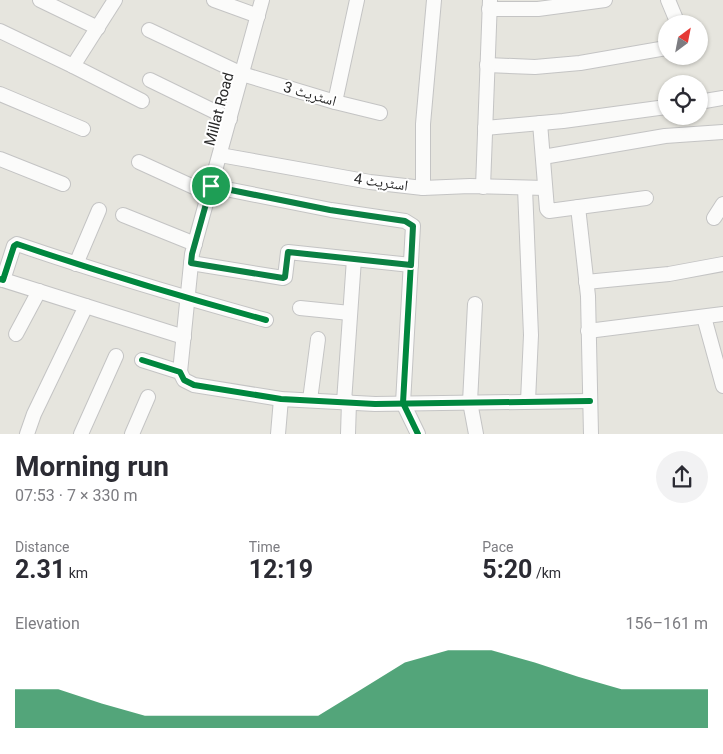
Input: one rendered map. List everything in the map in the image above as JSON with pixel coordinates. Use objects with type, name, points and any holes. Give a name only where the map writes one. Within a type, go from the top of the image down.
[{"type":"street","points":[[41,0],[98,28]]},
{"type":"street","points":[[73,66],[115,0]]},
{"type":"street","points":[[214,0],[258,16]]},
{"type":"street","name":"Millat Road","points":[[180,372],[191,263],[195,244],[262,0]]},
{"type":"street","points":[[335,102],[357,0]]},
{"type":"street","points":[[423,188],[424,124],[434,0]]},
{"type":"street","points":[[483,187],[489,4],[538,9],[566,3],[605,0]]},
{"type":"street","points":[[668,0],[674,15]]},
{"type":"street","name":"اسٹریٹ 3","points":[[149,30],[242,74],[335,102],[380,113]]},
{"type":"street","points":[[0,31],[142,101]]},
{"type":"street","points":[[487,65],[534,66],[571,63],[658,50]]},
{"type":"street","points":[[150,80],[230,119]]},
{"type":"street","points":[[0,94],[83,129]]},
{"type":"street","points":[[708,100],[723,98]]},
{"type":"street","points":[[485,128],[540,124],[658,109]]},
{"type":"street","points":[[540,124],[547,209],[549,211],[646,198]]},
{"type":"street","points":[[543,157],[665,136],[723,132]]},
{"type":"street","name":"اسٹریٹ 4","points":[[220,155],[370,182],[423,188],[545,188]]},
{"type":"street","points":[[0,159],[63,184]]},
{"type":"street","points":[[139,162],[210,190],[405,221],[413,226],[402,403],[418,434]]},
{"type":"street","points":[[525,188],[531,334],[528,401]]},
{"type":"street","points":[[714,218],[723,204]]},
{"type":"street","points":[[578,207],[586,282],[591,434]]},
{"type":"street","points":[[76,264],[99,210]]},
{"type":"street","points":[[123,215],[195,244]]},
{"type":"street","points":[[184,337],[1,280],[15,244],[188,298],[266,320]]},
{"type":"street","points":[[191,263],[283,278],[285,277],[288,252],[411,265]]},
{"type":"street","points":[[348,434],[346,402],[354,259]]},
{"type":"street","points":[[586,282],[669,274],[723,264]]},
{"type":"street","points":[[16,334],[39,291]]},
{"type":"street","points":[[475,304],[470,402],[476,434]]},
{"type":"street","points":[[27,434],[86,306]]},
{"type":"street","points":[[300,308],[350,313]]},
{"type":"street","points":[[588,332],[723,314]]},
{"type":"street","points":[[704,317],[723,386]]},
{"type":"street","points":[[310,400],[318,338]]},
{"type":"street","points":[[81,434],[116,356]]},
{"type":"street","points":[[142,360],[180,372],[184,380],[194,385],[282,399],[374,404],[590,401]]},
{"type":"street","points":[[132,434],[148,397]]},
{"type":"street","points":[[278,434],[282,399]]},
{"type":"cycle path","points":[[211,186],[331,210],[405,221],[413,226],[403,403],[418,434]]},
{"type":"cycle path","points":[[0,279],[3,280],[14,246],[17,244],[141,284],[266,320]]},
{"type":"cycle path","points":[[142,360],[180,372],[184,380],[194,385],[281,399],[375,404],[590,401]]},
{"type":"route","points":[[211,186],[330,210],[405,221],[413,226],[411,265],[288,252],[285,278],[283,278],[191,263],[211,186]]}]
